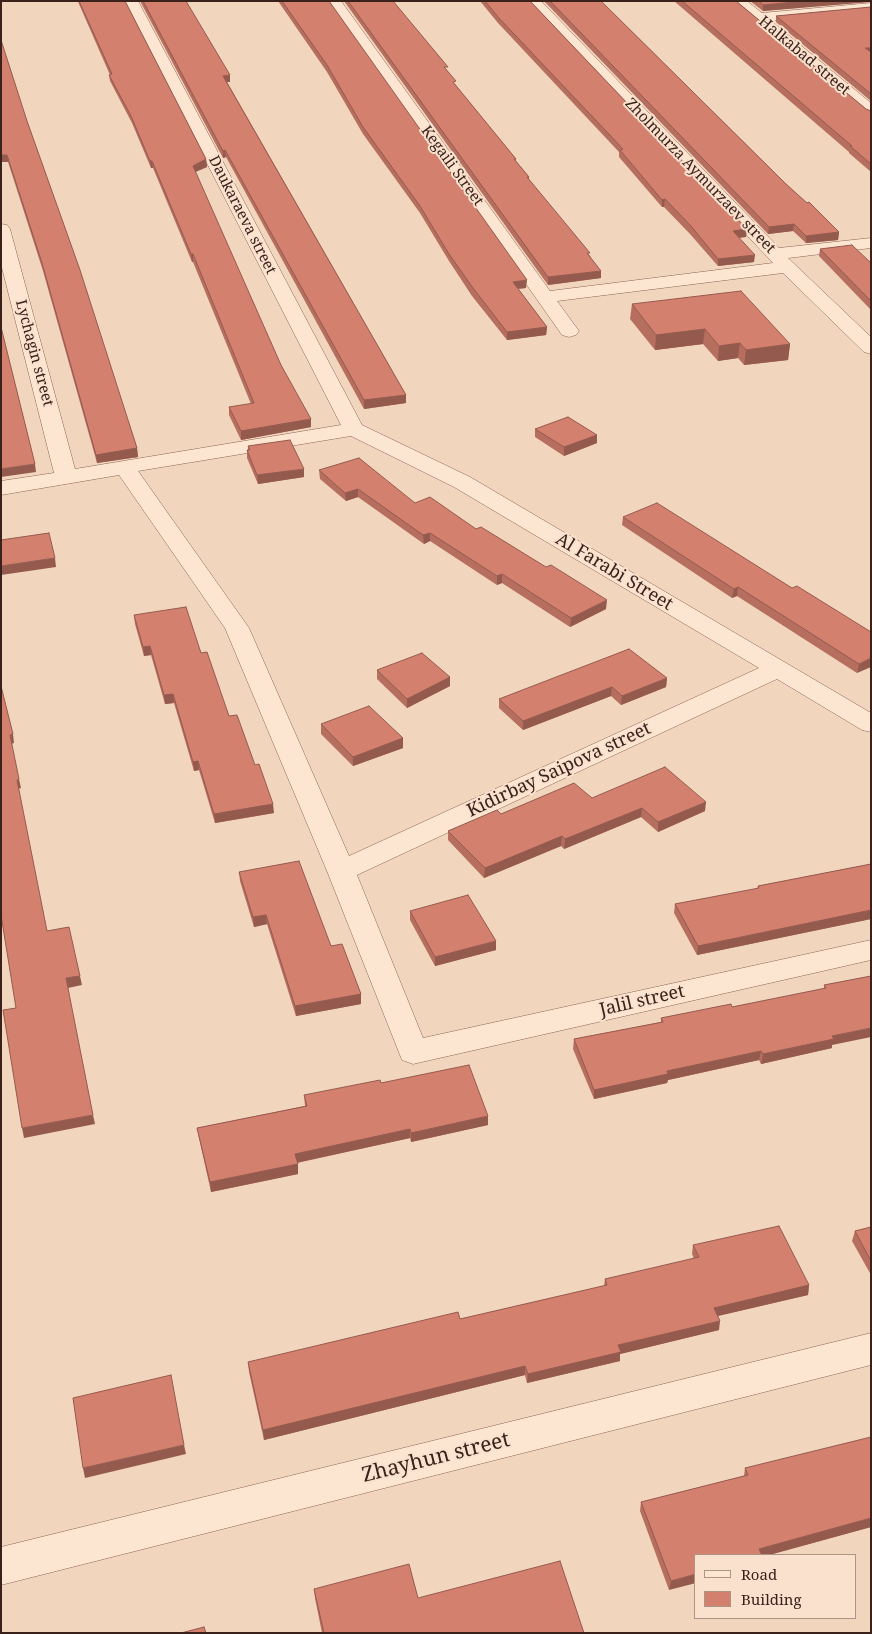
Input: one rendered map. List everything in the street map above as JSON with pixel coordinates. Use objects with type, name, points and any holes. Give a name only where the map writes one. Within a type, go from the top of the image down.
[{"type":"street","name":"Daukaraeva street","points":[[131,1],[354,429]]},
{"type":"street","name":"Kegaili Street","points":[[334,1],[569,331]]},
{"type":"street","name":"Zholmurza Aymurzaev street","points":[[533,1],[782,260],[871,348]]},
{"type":"street","name":"Halkabad street","points":[[738,1],[871,111]]},
{"type":"street","points":[[758,18],[871,7]]},
{"type":"street","name":"Lychagin street","points":[[1,229],[66,476]]},
{"type":"street","points":[[546,297],[782,260],[871,243]]},
{"type":"street","points":[[1,488],[354,429]]},
{"type":"street","name":"Al Farabi Street","points":[[354,429],[462,482],[871,724]]},
{"type":"street","points":[[125,468],[237,628],[341,871]]},
{"type":"street","name":"Kidirbay Saipova street","points":[[341,871],[778,669]]},
{"type":"street","name":"Jalil street","points":[[341,871],[413,1052],[871,950]]},
{"type":"street","name":"Zhayhun street","points":[[1,1566],[871,1350]]},
{"type":"building","points":[[79,1],[125,1],[206,159],[193,166],[281,365],[311,419],[241,431],[229,407],[254,403],[193,254],[191,254],[131,116],[109,75],[112,74]]},
{"type":"building","points":[[143,1],[186,1],[230,75],[223,76],[406,395],[364,400],[225,150],[223,151]]},
{"type":"building","points":[[282,1],[329,1],[527,280],[513,282],[547,327],[507,332],[449,254],[420,206],[363,127],[327,65]]},
{"type":"building","points":[[348,1],[393,1],[448,67],[444,67],[456,81],[453,82],[516,159],[514,159],[529,177],[527,177],[590,253],[587,253],[601,271],[548,277]]},
{"type":"building","points":[[485,1],[530,1],[747,229],[733,231],[755,255],[718,259],[691,226],[665,199],[662,200],[620,150],[623,149]]},
{"type":"building","points":[[550,1],[601,1],[786,184],[807,203],[809,202],[839,232],[806,236],[794,224],[769,227]]},
{"type":"building","points":[[682,1],[736,1],[866,109],[871,111],[871,164],[850,146],[852,146]]},
{"type":"building","points":[[759,1],[805,1],[763,5]]},
{"type":"building","points":[[871,7],[871,48],[865,48],[871,52],[871,94],[776,16]]},
{"type":"building","points":[[1,40],[27,121],[80,270],[137,448],[96,455],[42,263],[7,155],[1,155]]},
{"type":"building","points":[[852,245],[871,263],[871,301],[820,249]]},
{"type":"building","points":[[741,291],[790,344],[746,350],[740,343],[719,346],[705,329],[656,335],[632,304]]},
{"type":"building","points":[[1,327],[35,464],[1,469]]},
{"type":"building","points":[[568,417],[597,435],[564,447],[535,429]]},
{"type":"building","points":[[290,440],[304,469],[257,475],[247,450],[250,450],[248,446]]},
{"type":"building","points":[[359,458],[415,503],[430,497],[476,529],[481,527],[546,567],[551,565],[607,600],[571,618],[502,574],[497,576],[430,533],[423,535],[358,489],[345,493],[319,470]]},
{"type":"building","points":[[657,503],[792,588],[797,586],[871,632],[871,658],[859,664],[738,587],[734,589],[623,517]]},
{"type":"building","points":[[49,533],[55,558],[1,566],[1,540]]},
{"type":"building","points":[[186,607],[201,653],[207,652],[229,716],[237,715],[255,765],[259,764],[273,804],[214,814],[198,761],[193,762],[173,694],[164,695],[150,646],[143,647],[134,615]]},
{"type":"building","points":[[629,649],[667,678],[622,696],[612,687],[523,721],[499,699]]},
{"type":"building","points":[[422,653],[450,677],[407,699],[377,670]]},
{"type":"building","points":[[1,686],[13,734],[10,735],[19,779],[17,780],[47,931],[69,927],[80,976],[66,978],[93,1115],[22,1128],[3,1010],[16,1008],[1,915]]},
{"type":"building","points":[[369,706],[403,738],[353,757],[321,724]]},
{"type":"building","points":[[665,767],[706,802],[658,822],[642,808],[565,839],[562,836],[485,868],[448,831],[497,810],[501,814],[574,783],[592,798]]},
{"type":"building","points":[[299,861],[331,946],[342,944],[361,994],[295,1006],[266,915],[253,917],[239,872]]},
{"type":"building","points":[[871,864],[871,910],[698,946],[675,904],[759,888],[758,886]]},
{"type":"building","points":[[468,895],[496,941],[435,957],[410,911]]},
{"type":"building","points":[[871,976],[871,1028],[832,1036],[834,1039],[763,1054],[761,1051],[667,1071],[668,1074],[594,1090],[574,1039],[663,1022],[661,1018],[731,1004],[732,1007],[826,988],[824,985]]},
{"type":"building","points":[[469,1065],[488,1116],[411,1133],[410,1129],[295,1154],[298,1164],[210,1182],[197,1128],[307,1106],[304,1095],[380,1080],[381,1083]]},
{"type":"building","points":[[779,1226],[809,1285],[714,1308],[720,1321],[618,1345],[621,1352],[528,1374],[525,1366],[263,1430],[248,1362],[458,1312],[460,1319],[607,1285],[605,1279],[699,1257],[693,1245]]},
{"type":"building","points":[[871,1227],[871,1261],[855,1231]]},
{"type":"building","points":[[171,1375],[184,1445],[83,1468],[73,1398]]},
{"type":"building","points":[[871,1437],[871,1518],[759,1549],[762,1554],[694,1554],[694,1575],[671,1581],[641,1502],[748,1475],[745,1468]]},
{"type":"building","points":[[560,1561],[584,1633],[324,1633],[314,1589],[409,1564],[418,1598]]},
{"type":"building","points":[[204,1627],[206,1633],[181,1633]]}]
